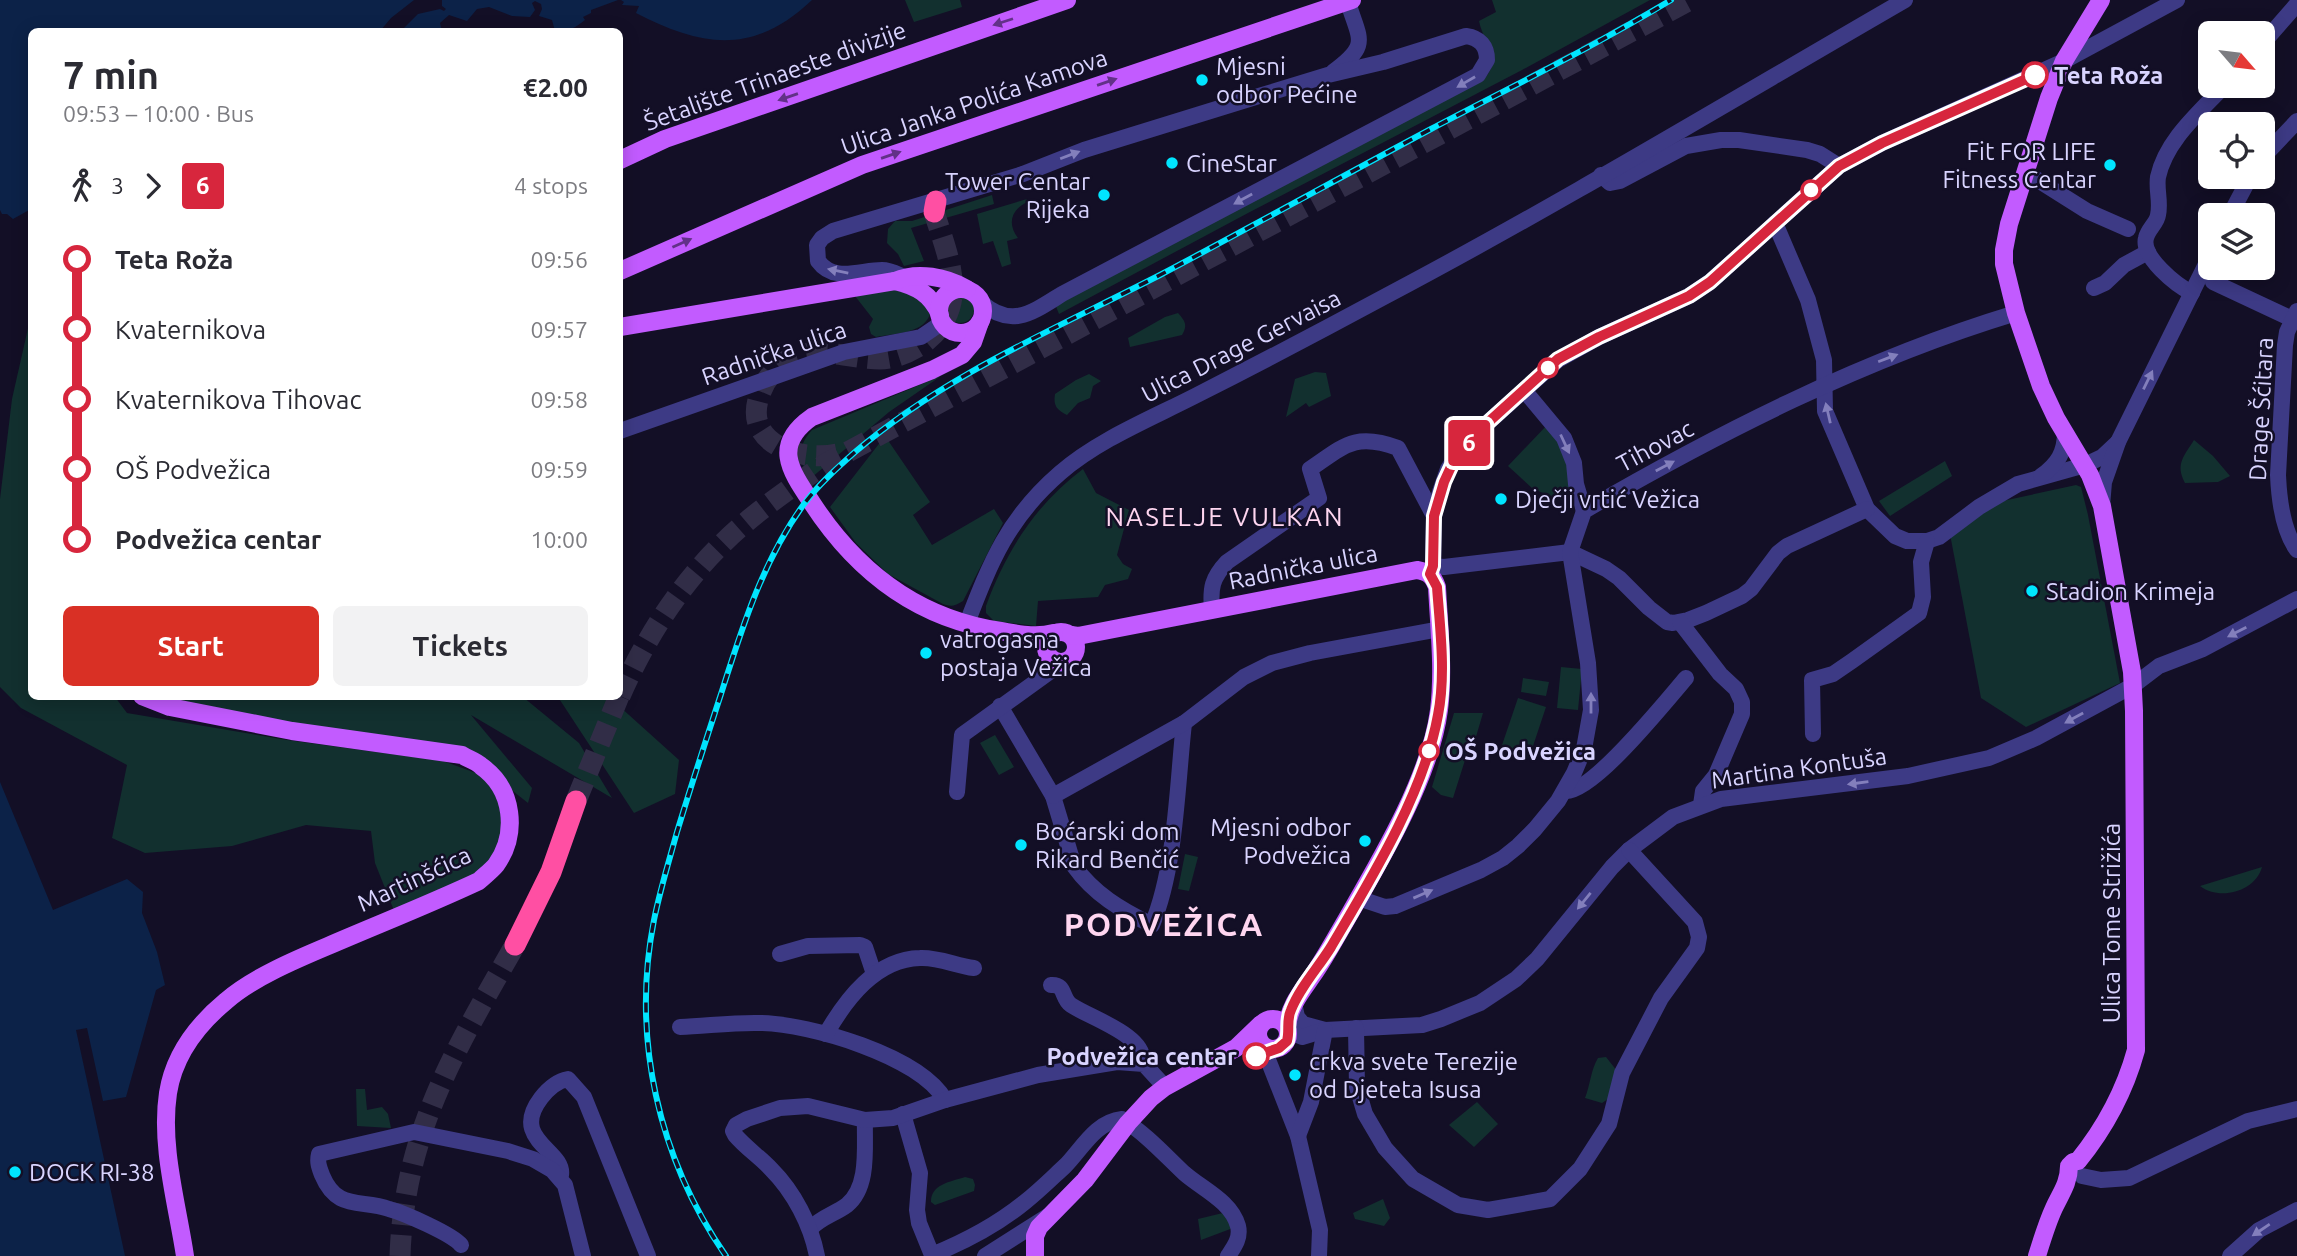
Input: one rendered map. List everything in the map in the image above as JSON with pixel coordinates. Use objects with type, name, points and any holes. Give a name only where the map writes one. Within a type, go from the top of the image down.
[{"type":"highway","points":[[515,945],[551,872],[576,801]]},
{"type":"main road","name":"Šetalište Trinaeste divizije","points":[[623,159],[665,139],[1067,0]]},
{"type":"main road","name":"Ulica Tome Strižića","points":[[2037,1256],[2054,1208],[2080,1171],[2130,1071],[2136,1050],[2134,685],[2102,506],[2085,465],[2040,386],[2007,280],[2004,250],[2009,224],[2049,98],[2064,61],[2101,0]]},
{"type":"main road","name":"Ulica Janka Polića Kamova","points":[[623,270],[862,164],[1350,1]]},
{"type":"main road","name":"Radnička ulica","points":[[623,326],[900,279],[947,279],[974,293],[982,303]]},
{"type":"main road","points":[[900,279],[924,293],[936,306],[958,341],[958,352],[954,359]]},
{"type":"main road","name":"Radnička ulica","points":[[967,289],[952,291],[946,295],[940,308],[944,322],[963,333],[970,331],[980,322]]},
{"type":"main road","points":[[982,303],[983,316],[969,347],[954,359],[812,417],[793,434],[788,450],[789,465],[844,548],[886,585],[924,607],[967,623],[1056,649]]},
{"type":"main road","name":"Radnička ulica","points":[[1056,649],[1103,630],[1418,570],[1432,570]]},
{"type":"main road","points":[[1236,1048],[1297,997],[1323,960],[1396,829],[1427,759],[1440,701],[1440,629],[1437,587],[1432,570]]},
{"type":"main road","name":"Martinšćica","points":[[152,700],[170,707],[279,729],[461,755],[481,766],[497,780],[507,800],[510,817],[510,831],[505,849],[495,867],[479,881],[286,964],[227,999],[197,1029],[178,1059],[169,1092],[166,1119],[168,1152],[185,1256]]},
{"type":"main road","points":[[1035,1250],[1039,1227],[1085,1180],[1128,1123],[1165,1087],[1236,1048],[1245,1045],[1264,1049],[1279,1048],[1287,1041],[1287,1029],[1297,997]]},
{"type":"main road","points":[[1264,1049],[1258,1033],[1265,1022],[1279,1020],[1287,1029]]},
{"type":"street","name":"Ulica Drage Gervaisa","points":[[967,623],[1003,538],[1027,504],[1063,470],[1116,435],[1239,374],[1438,269],[1905,0]]},
{"type":"street","points":[[1432,570],[1434,516],[1446,476],[1475,436],[1558,359],[1689,296],[1710,282],[1839,166],[1882,143],[2064,61],[2177,0]]},
{"type":"street","points":[[1328,75],[1354,53],[1360,39],[1350,1]]},
{"type":"street","points":[[2275,29],[2297,4]]},
{"type":"street","points":[[900,279],[882,270],[842,275],[829,271],[818,261],[817,245],[833,231],[935,206],[1096,146],[1328,75],[1382,62],[1466,36],[1478,40],[1487,51],[1485,68],[1479,75],[1034,311],[1007,317],[996,314],[982,303]]},
{"type":"street","points":[[2192,293],[2167,275],[2148,252],[2145,241],[2158,216],[2157,181],[2165,157],[2189,124],[2213,98]]},
{"type":"street","points":[[2275,144],[2297,121]]},
{"type":"street","points":[[1601,175],[1610,183],[1620,181],[1686,146],[1739,139],[1807,150],[1820,154],[1839,166]]},
{"type":"street","points":[[2025,172],[2087,211],[2128,229]]},
{"type":"street","points":[[1775,223],[1808,299],[1824,360],[1825,411],[1867,509],[1901,539],[1927,541],[1939,537],[1989,500],[2018,484],[2085,465],[2102,457],[2118,442]]},
{"type":"street","points":[[2094,288],[2105,283],[2124,265],[2148,252]]},
{"type":"street","points":[[2102,506],[2104,482],[2118,442],[2198,280]]},
{"type":"street","points":[[2213,282],[2295,315]]},
{"type":"street","name":"Tihovac","points":[[1584,511],[1747,423],[1874,364],[1934,340],[2016,313]]},
{"type":"street","name":"Drage Šćitara","points":[[2295,315],[2285,345],[2278,475],[2286,526],[2297,550]]},
{"type":"street","name":"Radnička ulica","points":[[623,430],[844,352],[920,337],[944,322]]},
{"type":"street","points":[[1358,898],[1385,907],[1395,906],[1481,870],[1518,846],[1565,791],[1584,749],[1591,709],[1588,663],[1570,552],[1584,511],[1576,484],[1574,463],[1564,438],[1524,390]]},
{"type":"street","points":[[2040,477],[2058,460],[2065,444],[2065,432]]},
{"type":"street","points":[[1212,610],[1214,576],[1227,562],[1319,498],[1310,470],[1352,442],[1364,440],[1398,449],[1434,516]]},
{"type":"street","points":[[1416,479],[1430,487],[1446,476]]},
{"type":"street","points":[[1570,552],[1619,578],[1648,608],[1667,622],[1680,622],[1742,596],[1787,546],[1867,509]]},
{"type":"street","points":[[1813,734],[1812,680],[1833,674],[1919,613],[1923,597],[1921,562],[1927,541]]},
{"type":"street","name":"Radnička ulica","points":[[1432,570],[1570,552]]},
{"type":"street","name":"Martina Kontuša","points":[[1287,1029],[1302,1037],[1325,1030],[1422,1025],[1473,1006],[1516,979],[1629,849],[1659,825],[1701,805],[1721,799],[1908,776],[1989,758],[2036,738],[2134,685],[2159,666],[2203,649],[2297,599]]},
{"type":"street","points":[[1680,622],[1720,674],[1736,689],[1742,702],[1742,714],[1716,775],[1703,791],[1701,805]]},
{"type":"street","points":[[1053,796],[1184,723],[1244,677],[1272,663],[1310,653],[1440,629]]},
{"type":"street","points":[[2127,648],[2140,661],[2150,666],[2159,666]]},
{"type":"street","name":"Radnička ulica","points":[[957,792],[962,735],[1000,706],[1056,649]]},
{"type":"street","points":[[1565,791],[1577,790],[1620,753],[1686,678]]},
{"type":"street","points":[[1000,706],[1053,796],[1074,866],[1109,902],[1152,925],[1158,911],[1170,851],[1184,723]]},
{"type":"street","points":[[1356,1028],[1357,1087],[1360,1100],[1374,1132],[1403,1170],[1458,1205],[1488,1210],[1550,1199],[1580,1169],[1609,1124],[1622,1073],[1661,999],[1697,947],[1699,937],[1695,922],[1629,849]]},
{"type":"street","points":[[780,954],[808,946],[860,945],[865,947],[873,974]]},
{"type":"street","points":[[826,1034],[837,1016],[873,974],[893,963],[921,958],[974,968]]},
{"type":"street","points":[[1051,985],[1062,987],[1069,1004],[1133,1040],[1142,1049],[1142,1063]]},
{"type":"street","points":[[1297,997],[1295,1012],[1303,1024],[1325,1030],[1311,1102],[1298,1136]]},
{"type":"street","points":[[680,1027],[762,1023],[826,1034],[860,1044],[888,1057],[925,1080],[945,1100]]},
{"type":"street","points":[[1264,1049],[1298,1136],[1320,1230],[1319,1256]]},
{"type":"street","points":[[817,1256],[810,1229],[780,1178],[735,1135],[733,1131],[736,1125],[780,1108],[793,1106],[827,1110],[865,1119],[893,1118],[945,1100],[1049,1073],[1117,1062],[1142,1063],[1165,1087]]},
{"type":"street","points":[[583,1256],[568,1194],[561,1178],[561,1166],[534,1136],[532,1119],[538,1102],[545,1093],[557,1083],[568,1079],[584,1097],[648,1256]]},
{"type":"street","points":[[2080,1171],[2101,1180],[2129,1178],[2248,1121],[2297,1109]]},
{"type":"street","points":[[903,1114],[920,1173],[917,1210],[919,1223],[932,1255],[983,1230],[1019,1207],[1065,1166],[1087,1139],[1100,1128],[1122,1119],[1230,1210],[1239,1231],[1236,1244],[1228,1256]]},
{"type":"street","points":[[810,1229],[818,1220],[845,1206],[853,1199],[858,1189],[864,1162],[865,1119]]},
{"type":"street","points":[[461,1245],[447,1235],[387,1208],[343,1201],[324,1179],[317,1162],[319,1154],[414,1132],[508,1151],[533,1159],[561,1178]]},
{"type":"street","points":[[2230,1256],[2259,1230],[2297,1210]]},
{"type":"street","points":[[991,1253],[1048,1216]]},
{"type":"street","points":[[991,1253],[1015,1245],[1035,1250]]},
{"type":"green space","points":[[905,0],[960,0],[962,7],[914,22]]},
{"type":"green space","points":[[1492,0],[1650,0],[1059,314],[1055,304],[1485,78],[1490,70],[1492,57],[1479,21],[1496,12]]},
{"type":"green space","points":[[992,195],[994,204],[911,228],[924,261],[904,266],[898,254],[887,243],[888,229],[895,221],[912,221]]},
{"type":"green space","points":[[1027,199],[1012,218],[1018,238],[1007,241],[1011,264],[1002,267],[993,241],[983,244],[977,214]]},
{"type":"green space","points":[[906,288],[931,311],[928,319],[909,331],[876,337],[871,334],[869,327],[873,319],[855,296]]},
{"type":"green space","points":[[960,295],[970,299],[974,309],[970,319],[960,323],[950,319],[946,309],[950,299]]},
{"type":"green space","points":[[1178,313],[1185,323],[1182,335],[1130,347],[1128,338],[1165,317]]},
{"type":"green space","points":[[28,328],[28,700],[117,700],[127,713],[287,740],[443,761],[476,773],[488,780],[503,813],[503,835],[487,869],[395,913],[375,863],[371,831],[306,825],[232,846],[145,853],[112,838],[127,765],[21,708],[0,687],[0,499],[12,399]]},
{"type":"green space","points":[[1315,372],[1326,373],[1331,396],[1309,407],[1306,403],[1286,417],[1295,379]]},
{"type":"green space","points":[[1089,374],[1101,381],[1093,386],[1090,398],[1078,403],[1067,415],[1056,407],[1055,394]]},
{"type":"green space","points":[[941,376],[889,412],[811,478],[801,454],[804,442],[812,430]]},
{"type":"green space","points":[[1549,423],[1569,462],[1574,484],[1574,505],[1533,489],[1508,466]]},
{"type":"green space","points":[[885,436],[930,502],[913,515],[932,545],[994,509],[1003,523],[963,601],[958,604],[943,604],[888,574],[856,543],[830,507]]},
{"type":"green space","points":[[2194,440],[2213,456],[2230,476],[2218,482],[2185,483],[2181,465]]},
{"type":"green space","points":[[1945,461],[1952,476],[1890,516],[1879,501]]},
{"type":"green space","points":[[1083,469],[1096,493],[1129,510],[1117,555],[1123,564],[1132,569],[1128,579],[1105,585],[1098,597],[1038,601],[1036,626],[994,621],[986,613],[986,606],[1013,548],[1051,497]]},
{"type":"green space","name":"Stadion Krimeja","points":[[2076,485],[2081,487],[2088,515],[2120,683],[2026,727],[1981,698],[1950,534],[1998,502]]},
{"type":"green space","points":[[1561,667],[1582,669],[1578,710],[1557,708]]},
{"type":"green space","points":[[1523,678],[1549,682],[1546,696],[1521,692]]},
{"type":"green space","points":[[1518,698],[1546,707],[1529,758],[1501,748]]},
{"type":"green space","points":[[174,700],[527,700],[579,743],[612,798],[471,715],[532,788],[528,803],[457,747],[331,731]]},
{"type":"green space","points":[[560,700],[612,700],[679,760],[675,794],[634,813]]},
{"type":"green space","points":[[1454,713],[1483,713],[1470,757],[1466,757],[1453,798],[1441,795],[1432,787]]},
{"type":"green space","points":[[995,735],[1014,767],[999,775],[980,743]]},
{"type":"green space","points":[[1185,854],[1198,857],[1189,891],[1178,889]]},
{"type":"green space","points":[[2262,867],[2252,883],[2236,891],[2217,893],[2200,886]]},
{"type":"green space","points":[[1606,1057],[1617,1071],[1608,1099],[1602,1103],[1585,1098],[1598,1058]]},
{"type":"green space","points":[[356,1089],[365,1089],[367,1110],[382,1107],[388,1114],[391,1128],[357,1126]]},
{"type":"green space","points":[[1477,1102],[1498,1124],[1474,1147],[1449,1125]]},
{"type":"green space","points":[[965,1177],[973,1179],[974,1191],[935,1205],[931,1202],[938,1187]]},
{"type":"green space","points":[[1383,1199],[1390,1218],[1384,1226],[1355,1219],[1353,1213]]},
{"type":"green space","points":[[1227,1212],[1233,1228],[1201,1240],[1198,1219]]},
{"type":"water","points":[[0,0],[414,0],[383,28],[28,28],[28,211],[13,219],[2,214]]},
{"type":"water","points":[[442,0],[618,0],[591,10],[591,13],[583,17],[585,20],[573,28],[554,28],[552,20],[539,16],[541,4],[535,1],[532,3],[535,10],[530,17],[512,16],[489,7],[477,9],[467,21],[449,15],[440,23],[441,28],[404,28],[418,14],[440,9],[444,11],[446,9],[442,6]]},
{"type":"water","points":[[621,0],[812,0],[790,18],[769,30],[748,38],[727,40],[705,39],[683,33],[636,13],[639,6],[622,5],[624,2]]},
{"type":"water","points":[[0,782],[53,910],[127,879],[143,892],[142,913],[157,952],[165,985],[156,990],[126,1097],[103,1101],[87,1028],[76,1030],[125,1256],[0,1256]]},
{"type":"tunnel","points":[[623,690],[663,616],[705,561],[758,512],[827,463],[1690,0]]},
{"type":"tunnel","points":[[837,454],[806,455],[777,445],[766,437],[759,425],[756,411],[760,394],[774,370],[793,357],[829,353],[891,358],[924,343],[939,329],[948,314],[952,282],[950,265],[934,212]]},
{"type":"tunnel","points":[[576,801],[617,700]]},
{"type":"tunnel","points":[[400,1256],[411,1170],[437,1093],[454,1056],[515,945]]},
{"type":"railway","points":[[726,1256],[702,1218],[667,1137],[649,1052],[646,1008],[648,964],[654,920],[668,865],[737,644],[765,571],[804,504],[855,452],[926,399],[963,376],[1194,257],[1671,0]]},
{"type":"bus line","name":"6","points":[[1256,1056],[1279,1048],[1287,1041],[1287,1021],[1291,1008],[1323,960],[1370,878],[1396,829],[1427,759],[1439,713],[1441,682],[1437,587],[1430,574],[1433,566],[1434,516],[1448,469],[1455,458],[1483,427],[1558,359],[1689,296],[1710,282],[1839,166],[1882,143],[2035,75]]},
{"type":"place","name":"Teta Roža","points":[[2035,75]]},
{"type":"place","name":"Mjesni odbor Pećine","points":[[1202,80]]},
{"type":"place","name":"CineStar","points":[[1172,163]]},
{"type":"place","name":"Fit FOR LIFE Fitness Centar","points":[[2110,165]]},
{"type":"place","name":"Tower Centar Rijeka","points":[[1104,195]]},
{"type":"place","name":"Dječji vrtić Vežica","points":[[1501,499]]},
{"type":"place","name":"Stadion Krimeja","points":[[2032,591]]},
{"type":"place","name":"vatrogasna postaja Vežica","points":[[926,653]]},
{"type":"place","name":"OŠ Podvežica","points":[[1429,751]]},
{"type":"place","name":"Mjesni odbor Podvežica","points":[[1365,841]]},
{"type":"place","name":"Boćarski dom Rikard Benčić","points":[[1021,845]]},
{"type":"place","name":"Podvežica centar","points":[[1256,1056]]},
{"type":"place","name":"crkva svete Terezije od Djeteta Isusa","points":[[1295,1075]]},
{"type":"place","name":"DOCK RI-38","points":[[15,1172]]},
{"type":"district","name":"NASELJE VULKAN","points":[[1225,516]]},
{"type":"district","name":"PODVEŽICA","points":[[1164,924]]}]
